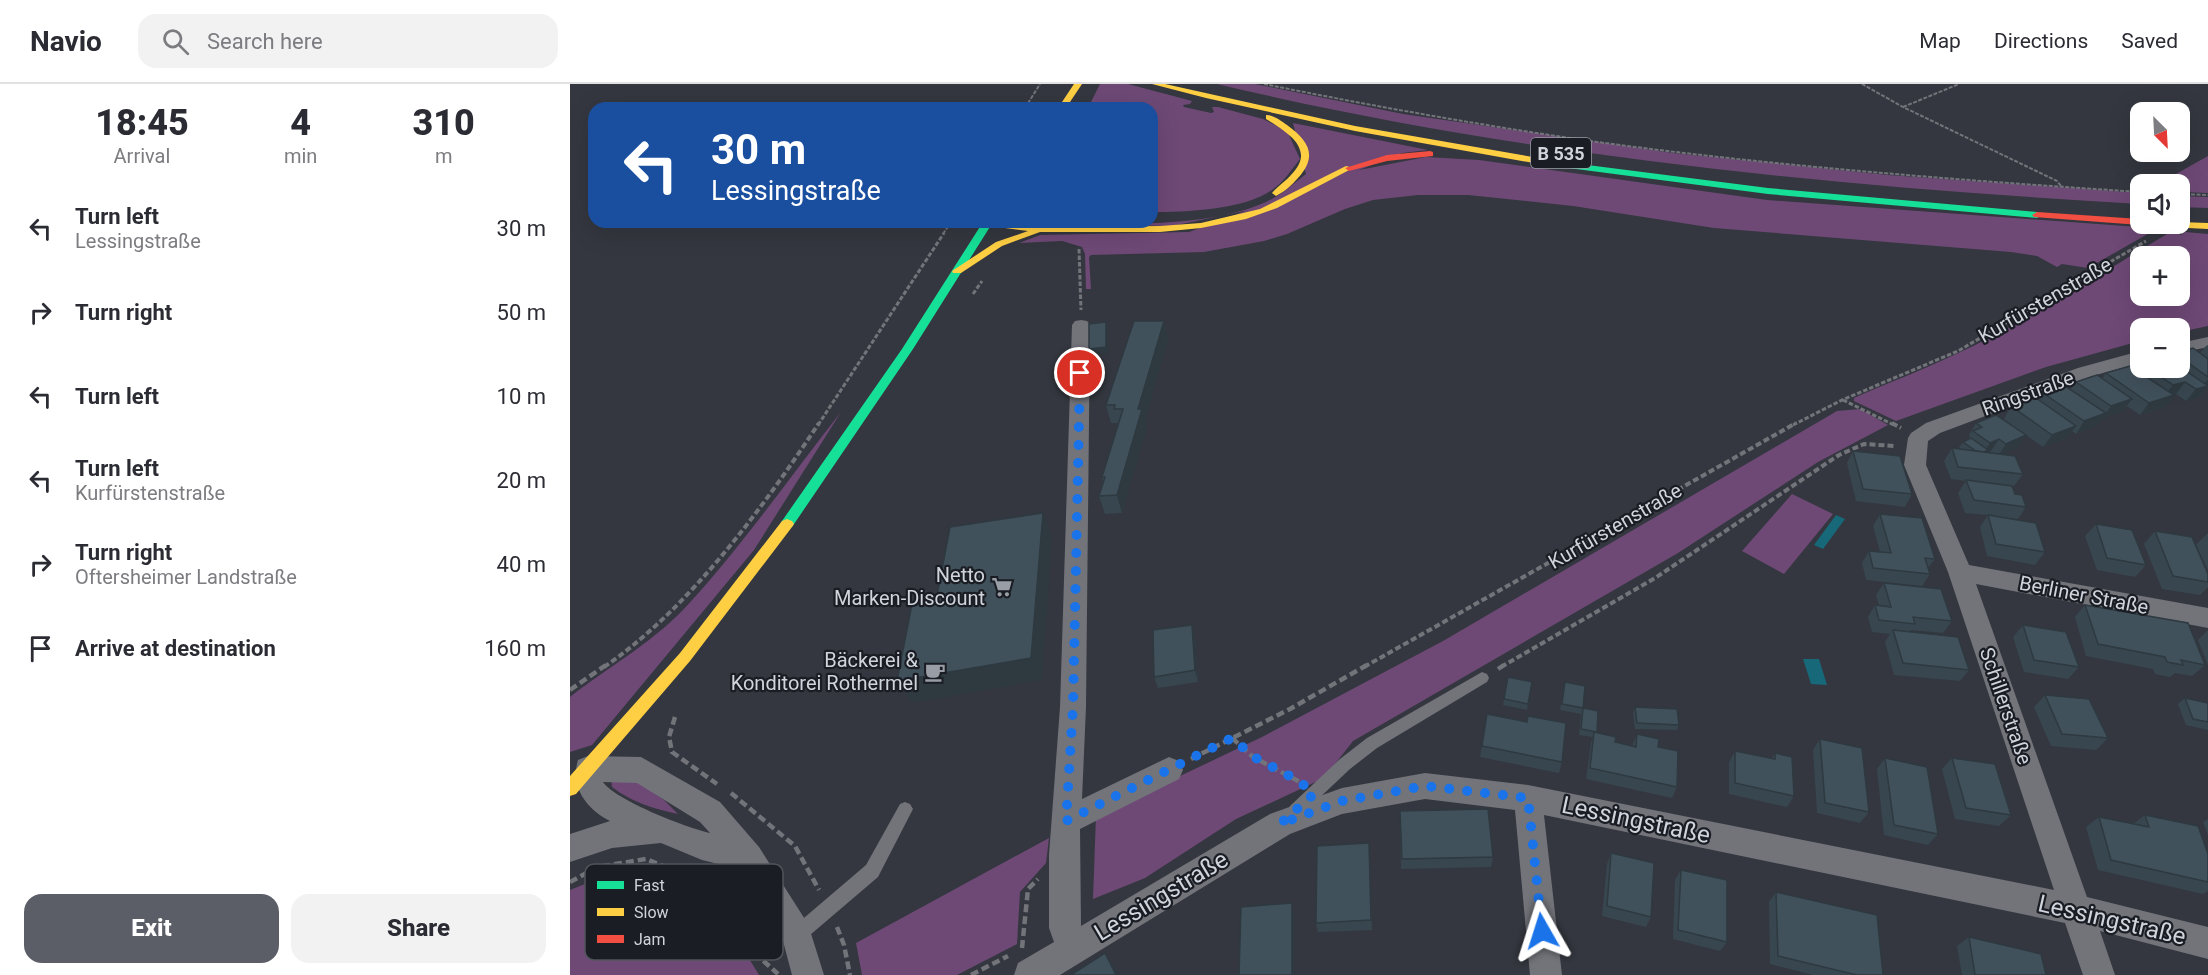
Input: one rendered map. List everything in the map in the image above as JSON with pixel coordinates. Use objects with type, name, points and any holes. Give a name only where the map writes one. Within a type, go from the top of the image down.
[{"type":"main road","points":[[1066,102],[1078,84]]},
{"type":"main road","name":"B 535","points":[[1156,84],[1252,107],[1392,136],[1527,160],[1786,194],[2130,221]]},
{"type":"main road","name":"B 535","points":[[1202,84],[1417,130],[1688,171],[1875,190],[2130,208]]},
{"type":"main road","name":"B 535","points":[[1158,219],[1204,216],[1238,209],[1275,194],[1296,178],[1306,162],[1307,153],[1301,138],[1288,127],[1252,107]]},
{"type":"main road","name":"B 535","points":[[1013,228],[1159,230],[1221,223],[1245,218],[1281,204],[1318,181],[1370,161],[1439,154],[1527,160]]},
{"type":"main road","points":[[2190,212],[2208,213]]},
{"type":"main road","points":[[2190,225],[2208,226]]},
{"type":"main road","points":[[576,775],[724,610],[777,539],[904,355],[986,228]]},
{"type":"main road","name":"B 535","points":[[957,271],[999,244],[1046,229]]},
{"type":"street","points":[[1073,950],[1065,928],[1064,855],[1073,707],[1081,326]]},
{"type":"street","points":[[2190,346],[2208,342]]},
{"type":"street","name":"Ringstraße","points":[[1917,443],[1933,428],[2021,394],[2130,360]]},
{"type":"street","name":"Schillerstraße","points":[[1917,443],[1915,465],[1960,572],[2099,975]]},
{"type":"street","name":"Berliner Straße","points":[[1960,572],[2208,618]]},
{"type":"street","points":[[576,775],[641,770],[710,812],[752,864]]},
{"type":"street","points":[[1066,821],[1169,771]]},
{"type":"street","points":[[576,775],[600,800],[617,810],[702,846],[748,857]]},
{"type":"street","name":"Lessingstraße","points":[[1030,975],[1280,824],[1342,801],[1425,786],[1528,798],[2078,910],[2208,943]]},
{"type":"street","points":[[1528,798],[1546,975]]},
{"type":"street","points":[[570,848],[612,834],[665,829]]},
{"type":"street","points":[[783,913],[797,935],[808,975]]},
{"type":"lane","points":[[1280,824],[1345,764],[1372,743],[1482,678]]},
{"type":"lane","points":[[797,935],[872,871],[905,809]]},
{"type":"path","points":[[1029,102],[1040,84]]},
{"type":"path","points":[[1264,84],[1410,113],[1598,141],[1789,164],[2130,191]]},
{"type":"path","points":[[1862,84],[1903,107],[2057,182],[2062,187]]},
{"type":"path","points":[[1903,107],[1959,84]]},
{"type":"path","points":[[2190,194],[2208,195]]},
{"type":"path","points":[[570,690],[636,645],[671,612],[750,520],[827,410],[947,228]]},
{"type":"path","name":"Kurfürstenstraße","points":[[1169,771],[1290,709],[1788,427],[1842,400],[1958,351],[2148,240]]},
{"type":"path","points":[[1080,250],[1081,326]]},
{"type":"path","points":[[968,301],[987,273]]},
{"type":"path","points":[[1842,400],[1884,418],[1917,443]]},
{"type":"path","points":[[1482,678],[1654,578],[1839,455],[1863,444],[1917,443]]},
{"type":"path","points":[[680,711],[673,720],[669,737],[672,752],[718,785]]},
{"type":"path","points":[[1232,738],[1254,757],[1299,781],[1314,794]]},
{"type":"path","points":[[728,791],[756,811],[795,846],[829,908],[844,945],[850,975]]},
{"type":"path","points":[[971,975],[1022,948],[1028,889],[1064,855]]},
{"type":"path","points":[[616,864],[646,859],[658,864]]},
{"type":"path","points":[[570,882],[585,874]]},
{"type":"path","points":[[762,960],[779,975]]},
{"type":"shaded area","points":[[1100,84],[1128,84],[1192,101],[1190,104],[1183,105],[1184,107],[1211,113],[1214,112],[1212,107],[1218,107],[1263,119],[1287,131],[1300,159],[1276,187],[1260,197],[1214,209],[1158,212],[1158,102],[1091,102]]},
{"type":"shaded area","points":[[1217,84],[1255,84],[1403,114],[1673,153],[1888,175],[2130,192],[2130,203],[1908,188],[1676,164],[1445,131]]},
{"type":"shaded area","points":[[1293,123],[1428,150],[1402,153],[1268,206],[1172,226],[1158,226],[1158,223],[1215,217],[1245,210],[1276,197],[1306,174]]},
{"type":"shaded area","points":[[2208,156],[2208,193],[2190,192],[2190,174],[2176,174]]},
{"type":"shaded area","points":[[1426,157],[1479,160],[1767,200],[2130,226],[2130,234],[2148,234],[2088,268],[2062,264],[2057,267],[2037,256],[2011,252],[1714,228],[1573,206],[1468,195],[1418,195],[1373,200],[1264,241],[1204,252],[1091,255],[1089,257],[1091,289],[1086,289],[1085,254],[1082,247],[1062,241],[1019,243],[1040,235],[1189,232],[1349,172]]},
{"type":"shaded area","points":[[2190,196],[2208,197],[2208,208],[2190,207]]},
{"type":"shaded area","points":[[2167,234],[2208,234],[2208,326],[2190,330],[2190,318],[2130,318],[2130,344],[2046,367],[1896,421],[1854,401],[1854,398],[1982,342],[2130,257],[2130,306],[2190,306],[2190,246],[2147,246]]},
{"type":"shaded area","points":[[1860,409],[1888,425],[1818,462],[1678,553],[1353,741],[1324,778],[1236,819],[1145,878],[1093,899],[1096,816],[1262,737],[1443,641],[1837,411]]},
{"type":"shaded area","points":[[841,412],[754,550],[592,745],[570,752],[570,697],[642,645],[683,610],[744,538]]},
{"type":"shaded area","points":[[1792,494],[1833,514],[1784,574],[1742,551]]},
{"type":"shaded area","points":[[611,778],[636,780],[664,800],[678,814],[627,797],[612,787]]},
{"type":"shaded area","points":[[1049,838],[1046,863],[1020,892],[1017,944],[957,975],[862,975],[856,943]]},
{"type":"shaded area","points":[[585,884],[585,960],[750,960],[759,975],[570,975],[570,890]]},
{"type":"water","points":[[1836,515],[1845,519],[1823,549],[1814,545]]},
{"type":"water","points":[[1803,659],[1819,659],[1827,685],[1811,684]]},
{"type":"building","points":[[1134,321],[1164,321],[1138,409],[1142,409],[1117,495],[1099,496],[1105,477],[1102,477],[1123,409],[1114,409],[1115,405],[1106,405]]},
{"type":"building","points":[[1106,322],[1106,347],[1089,349],[1089,324]]},
{"type":"building","points":[[2193,348],[2208,359],[2208,377],[2190,364],[2190,349]]},
{"type":"building","points":[[2130,366],[2130,378],[2148,378],[2174,395],[2149,403],[2106,373]]},
{"type":"building","points":[[2190,374],[2208,386],[2196,389],[2185,382],[2173,385],[2162,378],[2190,378]]},
{"type":"building","points":[[2097,375],[2132,399],[2111,406],[2076,382]]},
{"type":"building","points":[[2065,386],[2106,413],[2084,421],[2043,393]]},
{"type":"building","points":[[2036,398],[2076,426],[2052,435],[2011,406]]},
{"type":"building","points":[[1996,415],[2026,435],[2006,444],[1999,439],[1990,443],[1973,431],[1982,427],[1976,423]]},
{"type":"building","points":[[1971,438],[1988,450],[1976,451],[1963,442]]},
{"type":"building","points":[[1952,448],[2015,456],[2023,474],[1958,467]]},
{"type":"building","points":[[1853,451],[1900,456],[1912,494],[1863,489]]},
{"type":"building","points":[[1966,480],[2012,486],[2015,494],[2022,495],[2026,507],[1974,500]]},
{"type":"building","name":"Netto Marken-Discount","points":[[1043,513],[1031,658],[897,681],[912,604],[936,601],[950,527]]},
{"type":"building","points":[[1880,514],[1922,518],[1935,559],[1925,558],[1930,574],[1873,568],[1869,551],[1891,553]]},
{"type":"building","points":[[1988,515],[2036,523],[2045,552],[1996,544]]},
{"type":"building","points":[[2096,524],[2132,530],[2146,565],[2107,558]]},
{"type":"building","points":[[2155,531],[2192,537],[2208,574],[2208,582],[2173,576]]},
{"type":"building","points":[[1884,583],[1941,589],[1952,621],[1913,617],[1915,624],[1879,620],[1875,605],[1891,607]]},
{"type":"building","points":[[2085,605],[2188,623],[2205,665],[2181,660],[2183,665],[2167,662],[2165,657],[2098,644]]},
{"type":"building","points":[[1192,625],[1195,670],[1154,677],[1153,630]]},
{"type":"building","points":[[2023,625],[2066,632],[2079,667],[2034,660]]},
{"type":"building","points":[[1893,630],[1958,637],[1969,670],[1903,663]]},
{"type":"building","points":[[1508,677],[1532,682],[1528,704],[1504,699]]},
{"type":"building","points":[[1565,682],[1585,686],[1583,708],[1562,704]]},
{"type":"building","points":[[2045,695],[2089,699],[2108,738],[2062,734]]},
{"type":"building","points":[[2185,698],[2208,703],[2208,722],[2193,719]]},
{"type":"building","points":[[1635,707],[1677,709],[1679,725],[1637,723]]},
{"type":"building","points":[[1583,708],[1598,711],[1597,732],[1581,729]]},
{"type":"building","points":[[1487,714],[1527,722],[1528,716],[1566,723],[1562,762],[1482,746]]},
{"type":"building","points":[[1594,732],[1616,737],[1615,742],[1636,747],[1637,734],[1659,739],[1658,747],[1678,751],[1677,787],[1590,768]]},
{"type":"building","points":[[1820,739],[1862,748],[1869,812],[1825,803]]},
{"type":"building","points":[[1735,751],[1775,759],[1775,753],[1792,757],[1794,796],[1735,783]]},
{"type":"building","points":[[1885,758],[1927,767],[1938,834],[1894,825]]},
{"type":"building","points":[[1952,758],[1995,764],[2011,815],[1966,808]]},
{"type":"building","points":[[1488,809],[1493,857],[1402,859],[1400,811]]},
{"type":"building","points":[[2145,815],[2198,826],[2208,854],[2208,882],[2111,860],[2099,817],[2149,827]]},
{"type":"building","points":[[1369,843],[1371,920],[1316,923],[1317,846]]},
{"type":"building","points":[[1611,853],[1654,863],[1651,917],[1607,906]]},
{"type":"building","points":[[1681,870],[1727,880],[1727,942],[1678,930]]},
{"type":"building","points":[[1776,892],[1877,915],[1883,975],[1857,975],[1778,956]]},
{"type":"building","points":[[1292,903],[1292,975],[1239,975],[1241,907]]},
{"type":"building","points":[[1969,937],[2041,954],[2046,975],[1975,975]]},
{"type":"building","points":[[1105,953],[1116,975],[1071,975]]},
{"type":"traffic: fast","points":[[1556,164],[1768,191],[2037,215]]},
{"type":"traffic: fast","points":[[787,524],[907,349],[984,228]]},
{"type":"traffic: slow","points":[[1066,102],[1078,84]]},
{"type":"traffic: slow","points":[[1156,84],[1355,128],[1455,148],[1556,164]]},
{"type":"traffic: slow","points":[[1269,117],[1295,135],[1303,144],[1306,152],[1300,171],[1276,193]]},
{"type":"traffic: slow","points":[[1031,228],[1139,230],[1181,228],[1222,222],[1263,211],[1349,168]]},
{"type":"traffic: slow","points":[[2190,225],[2208,226]]},
{"type":"traffic: slow","points":[[957,271],[999,244],[1035,232]]},
{"type":"traffic: slow","points":[[570,788],[685,657],[787,524]]},
{"type":"traffic: jam","points":[[1349,168],[1387,158],[1430,154]]},
{"type":"traffic: jam","points":[[2037,215],[2130,221]]},
{"type":"place","name":"Netto Marken-Discount","points":[[1002,587]]},
{"type":"place","name":"Bäckerei & Konditorei Rothermel","points":[[935,672]]},
{"type":"route","points":[[1080,373],[1073,707],[1066,821],[1232,738],[1254,757],[1299,781],[1314,794],[1280,824],[1342,801],[1425,786],[1528,798],[1542,931]]}]
